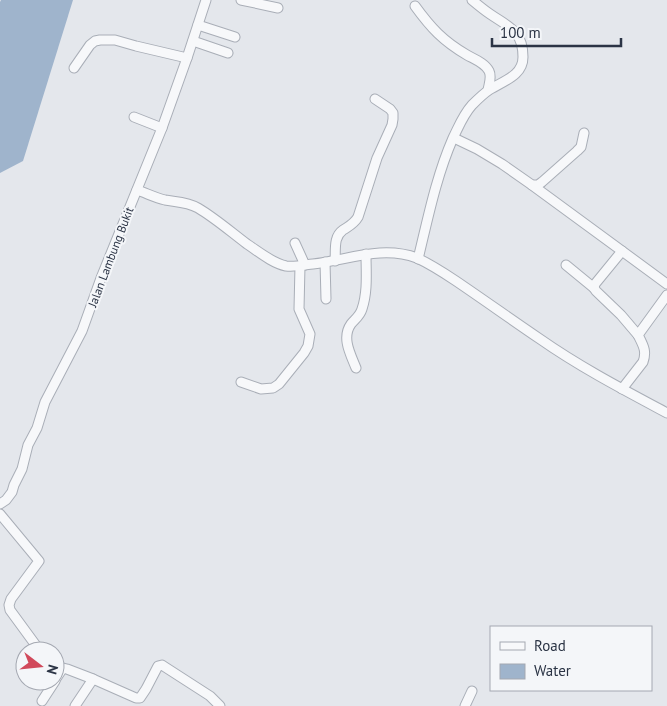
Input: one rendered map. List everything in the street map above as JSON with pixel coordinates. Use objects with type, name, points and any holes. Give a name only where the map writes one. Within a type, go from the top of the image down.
[{"type":"street","name":"Jalan Lambung Bukit","points":[[0,504],[12,492],[45,402],[82,331],[162,128],[206,0]]},
{"type":"street","points":[[241,0],[278,8]]},
{"type":"street","points":[[418,259],[442,166],[464,116],[472,105],[488,90],[520,70],[523,58],[518,35],[514,30],[472,0]]},
{"type":"street","points":[[415,6],[430,26],[446,42],[483,64],[488,70],[490,79],[488,90]]},
{"type":"street","points":[[198,25],[235,37]]},
{"type":"street","points":[[74,68],[90,45],[100,40],[115,40],[187,58]]},
{"type":"street","points":[[192,41],[228,53]]},
{"type":"street","points":[[335,261],[338,235],[355,222],[358,217],[377,158],[392,125],[393,113],[375,99]]},
{"type":"street","points":[[134,117],[162,128]]},
{"type":"street","points":[[532,185],[538,185],[542,182],[577,151],[581,147],[584,133]]},
{"type":"street","points":[[454,138],[494,159],[532,185],[667,284]]},
{"type":"street","points":[[137,190],[163,199],[190,204],[207,214],[269,259],[282,265],[303,265],[335,261],[374,252],[389,252],[418,259],[445,274],[540,339],[622,389],[667,413]]},
{"type":"street","points":[[241,382],[261,389],[279,384],[308,346],[310,334],[299,309],[303,265],[295,243]]},
{"type":"street","points":[[594,288],[595,284],[622,251]]},
{"type":"street","points":[[356,368],[346,335],[352,323],[362,311],[364,303],[366,254]]},
{"type":"street","points":[[326,262],[326,300]]},
{"type":"street","points":[[566,265],[594,288],[621,315],[638,335],[645,349],[643,362],[622,389]]},
{"type":"street","points":[[638,335],[667,295]]},
{"type":"street","points":[[0,514],[39,561],[8,605],[33,641]]},
{"type":"street","points":[[65,668],[138,698],[146,689],[158,666],[162,666],[210,696],[220,706]]},
{"type":"street","points":[[75,706],[92,680]]},
{"type":"street","points":[[42,702],[49,691]]},
{"type":"street","points":[[465,706],[472,691]]},
{"type":"water","points":[[1,0],[73,0],[23,161],[0,173],[0,2]]}]
